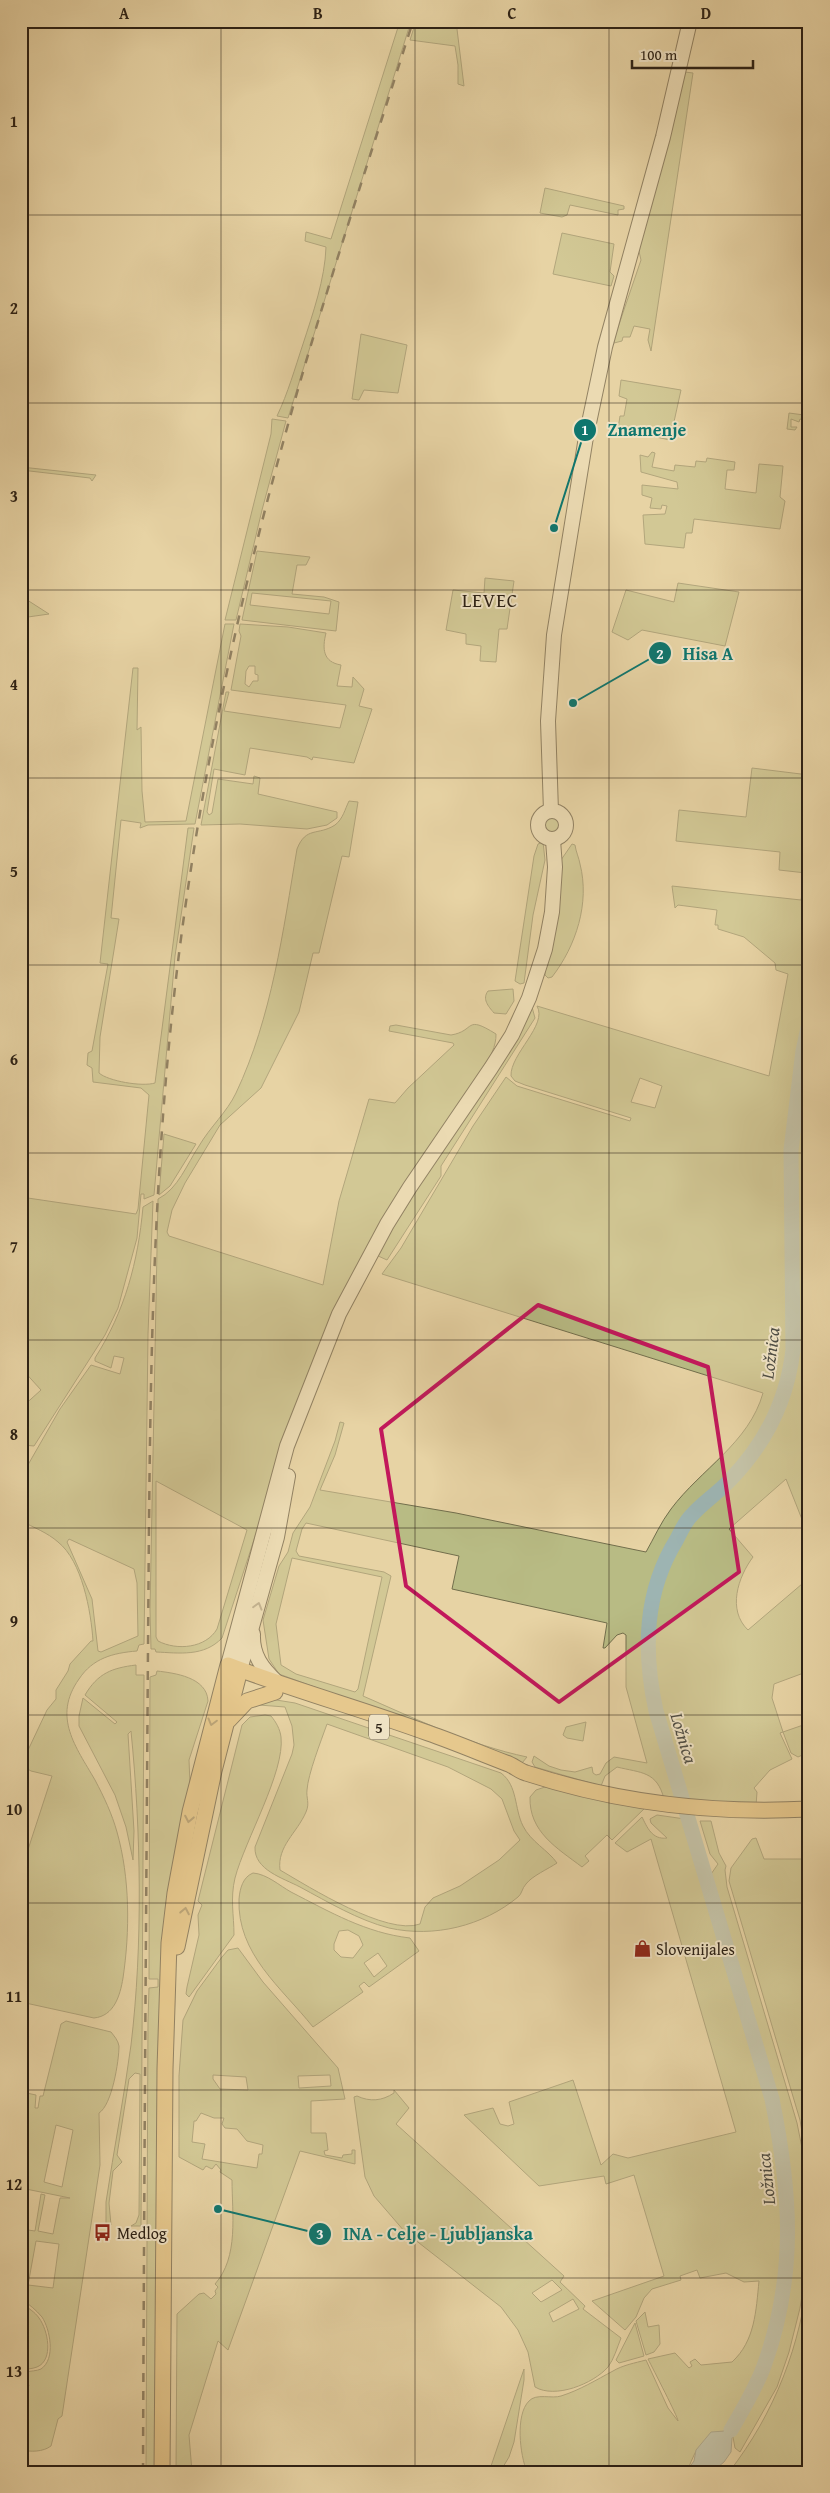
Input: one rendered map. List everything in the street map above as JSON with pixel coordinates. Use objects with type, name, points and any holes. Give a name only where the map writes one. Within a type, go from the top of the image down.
[{"type":"main road","points":[[552,811],[548,721],[553,643],[585,443],[605,347],[663,137],[690,21]]},
{"type":"main road","points":[[552,811],[562,815],[566,825],[563,835],[553,840],[543,836],[538,826],[542,816],[552,811]]},
{"type":"main road","points":[[162,2472],[169,1943],[181,1860],[200,1767],[232,1672],[288,1446],[340,1314],[362,1269],[410,1187],[491,1068],[512,1035],[526,1005],[538,973],[549,930],[554,891],[553,840]]},
{"type":"main road","points":[[167,1990],[226,1726],[232,1672],[253,1626],[277,1537],[300,1416]]},
{"type":"main road","points":[[226,1726],[234,1712],[247,1701],[276,1687],[256,1657],[253,1626]]},
{"type":"main road","name":"5","points":[[232,1672],[506,1771],[522,1772],[597,1793],[665,1805],[721,1810],[809,1809]]},
{"type":"highlighted area","points":[[538,1305],[708,1367],[739,1572],[559,1702],[406,1586],[381,1429]]},
{"type":"green space","points":[[400,21],[411,21],[288,418],[277,416],[311,320],[325,259],[326,247],[305,241],[306,232],[331,239]]},
{"type":"green space","points":[[416,21],[456,21],[464,86],[458,84],[455,46],[410,40]]},
{"type":"green space","points":[[685,72],[693,73],[651,351],[648,340],[650,329],[634,326],[630,337],[623,337],[622,341],[614,343],[614,339],[641,260],[638,247]]},
{"type":"green space","points":[[545,188],[624,206],[624,209],[618,210],[618,215],[570,205],[567,215],[562,217],[540,213]]},
{"type":"green space","points":[[562,233],[614,244],[610,272],[614,276],[611,286],[553,274]]},
{"type":"green space","points":[[361,334],[407,345],[398,393],[364,390],[359,400],[352,399]]},
{"type":"green space","points":[[621,380],[681,390],[670,440],[618,429],[620,416],[624,416],[627,399],[619,396]]},
{"type":"green space","points":[[806,404],[809,405],[809,418],[800,419],[799,422],[791,419],[791,427],[797,427],[795,430],[787,429],[789,413],[804,415]]},
{"type":"green space","points":[[272,419],[286,421],[262,510],[236,620],[225,620],[271,434]]},
{"type":"green space","points":[[652,452],[655,453],[652,467],[674,471],[675,465],[695,467],[696,461],[706,462],[707,458],[735,462],[734,470],[727,470],[725,489],[756,493],[759,464],[783,466],[780,497],[785,501],[780,529],[694,519],[692,533],[686,533],[684,548],[645,544],[643,515],[665,514],[667,506],[662,505],[661,509],[650,508],[652,498],[642,495],[642,485],[678,489],[677,482],[641,472],[640,455],[648,457]]},
{"type":"green space","points":[[21,467],[96,475],[92,481],[90,478],[21,470]]},
{"type":"green space","points":[[257,551],[310,557],[306,565],[297,565],[292,594],[324,597],[339,602],[336,631],[242,620]],"holes":[[[252,593],[331,601],[329,614],[250,605]]]},
{"type":"green space","points":[[485,578],[514,581],[507,629],[499,629],[496,662],[480,661],[481,646],[466,644],[466,634],[446,630],[453,590],[484,593]]},
{"type":"green space","points":[[678,583],[739,592],[725,646],[642,630],[628,640],[612,632],[626,590],[674,602]]},
{"type":"green space","points":[[21,596],[49,614],[21,618]]},
{"type":"green space","points":[[225,624],[234,624],[195,824],[148,825],[140,828],[141,823],[121,820],[111,918],[119,919],[100,1037],[99,1073],[117,1081],[134,1084],[155,1083],[188,828],[194,828],[175,956],[154,1195],[144,1199],[144,1194],[141,1194],[137,1238],[118,1308],[105,1335],[34,1446],[23,1445],[21,1408],[41,1390],[21,1368],[21,1197],[136,1214],[138,1209],[149,1095],[141,1088],[93,1082],[92,1068],[87,1065],[88,1053],[92,1051],[108,964],[100,963],[133,668],[138,668],[137,730],[141,727],[142,791],[145,822],[186,821]]},
{"type":"green space","points":[[240,624],[288,627],[326,633],[325,654],[330,661],[341,665],[337,686],[352,687],[353,677],[364,689],[359,706],[372,709],[354,763],[313,757],[312,760],[307,757],[250,748],[245,775],[214,769],[207,812],[209,815],[212,813],[218,779],[253,784],[254,776],[260,778],[258,794],[337,812],[337,818],[327,825],[307,829],[240,824],[201,825],[226,692],[229,692],[224,711],[340,728],[346,705],[231,690],[241,636],[239,631]],"holes":[[[249,666],[255,666],[255,674],[258,675],[258,681],[253,681],[249,687],[245,684],[246,671]]]},
{"type":"green space","points":[[752,768],[809,775],[809,997],[792,1091],[787,1167],[789,1363],[776,1407],[764,1433],[747,1458],[700,1503],[683,1523],[662,1563],[651,1594],[646,1624],[645,1654],[648,1683],[660,1741],[678,1802],[664,1799],[657,1783],[641,1772],[617,1767],[605,1776],[601,1786],[535,1767],[532,1762],[534,1756],[549,1766],[561,1770],[575,1772],[592,1767],[593,1773],[596,1775],[600,1774],[606,1763],[614,1757],[647,1763],[626,1687],[626,1635],[623,1633],[617,1635],[603,1648],[607,1623],[452,1589],[459,1556],[306,1523],[302,1529],[296,1551],[299,1556],[384,1572],[391,1576],[363,1696],[485,1746],[527,1757],[522,1763],[279,1674],[269,1659],[263,1620],[279,1566],[288,1552],[293,1533],[310,1507],[335,1441],[340,1422],[344,1423],[335,1455],[320,1490],[456,1513],[646,1552],[671,1509],[747,1427],[763,1393],[382,1274],[401,1248],[473,1126],[506,1077],[517,1086],[630,1121],[631,1118],[515,1081],[511,1076],[512,1067],[537,1022],[539,1014],[537,1006],[769,1076],[788,974],[776,970],[775,963],[744,937],[718,929],[718,925],[715,925],[717,910],[678,905],[675,908],[672,886],[801,900],[806,873],[779,870],[780,852],[676,841],[679,810],[746,817]],"holes":[[[640,1078],[662,1086],[655,1108],[631,1102]],[[292,1558],[382,1577],[358,1689],[355,1692],[296,1674],[281,1665],[276,1624]]]},
{"type":"green space","points":[[349,801],[358,802],[349,857],[342,856],[319,953],[313,953],[299,1012],[261,1088],[220,1125],[185,1183],[172,1210],[167,1232],[169,1236],[323,1285],[339,1201],[369,1099],[395,1103],[408,1088],[454,1045],[453,1043],[389,1031],[390,1026],[396,1025],[451,1035],[459,1033],[474,1024],[496,1034],[495,1043],[487,1062],[457,1107],[290,1420],[263,1512],[222,1638],[215,1644],[199,1651],[182,1653],[156,1652],[155,1649],[151,1649],[150,1610],[158,1199],[177,1183],[203,1139],[228,1107],[248,1064],[259,1034],[275,973],[297,849],[308,834],[329,828],[338,823]],"holes":[[[156,1481],[247,1530],[217,1629],[206,1640],[190,1646],[174,1646],[158,1641],[156,1637]]]},
{"type":"green space","points":[[548,815],[556,815],[562,821],[562,829],[556,835],[548,835],[542,829],[542,821]]},
{"type":"green space","points":[[543,842],[545,860],[533,915],[524,983],[520,984],[515,981],[534,856],[538,844]]},
{"type":"green space","points":[[572,844],[575,845],[583,879],[582,909],[579,924],[568,952],[552,977],[548,978],[545,975],[545,969],[558,915],[561,860]]},
{"type":"green space","points":[[513,989],[514,1001],[506,1014],[494,1013],[486,1000],[488,991]]},
{"type":"green space","points":[[532,1007],[535,1018],[441,1166],[441,1176],[387,1260],[376,1255]]},
{"type":"green space","points":[[809,1037],[809,1537],[786,1479],[729,1529],[753,1557],[739,1584],[736,1603],[742,1622],[748,1630],[809,1578],[809,1671],[774,1684],[772,1698],[783,1732],[780,1733],[792,1759],[770,1770],[754,1788],[757,1792],[756,1806],[687,1803],[668,1744],[655,1686],[652,1628],[657,1599],[668,1568],[683,1538],[699,1516],[737,1479],[759,1453],[783,1411],[793,1380],[796,1363],[795,1159],[802,1077]]},
{"type":"green space","points":[[164,1134],[196,1144],[170,1186],[159,1195]]},
{"type":"green space","points":[[153,1201],[148,1334],[144,1644],[139,1645],[137,1651],[112,1655],[97,1661],[79,1679],[71,1693],[67,1706],[67,1719],[74,1744],[102,1793],[115,1825],[124,1868],[128,1905],[127,1942],[122,1985],[118,1998],[111,2009],[107,2013],[94,2018],[21,2002],[21,1871],[52,1776],[31,1771],[21,1765],[47,1710],[56,1699],[56,1690],[68,1671],[70,1664],[93,1641],[84,1587],[73,1561],[58,1542],[40,1530],[21,1521],[21,1477],[60,1409],[91,1365],[120,1374],[124,1358],[114,1356],[111,1368],[95,1361],[95,1358],[122,1304],[134,1267],[143,1207]],"holes":[[[69,1539],[134,1569],[137,1583],[138,1636],[101,1652],[98,1651],[92,1599],[67,1542]]]},
{"type":"green space","points":[[136,1665],[136,1675],[144,1675],[141,2226],[131,2226],[136,2223],[139,2215],[140,2074],[135,2073],[129,2079],[117,2155],[122,2162],[113,2171],[109,2203],[111,2225],[106,2225],[106,2202],[131,2045],[135,2007],[139,1928],[139,1848],[131,1731],[128,1734],[134,1831],[133,1860],[126,1827],[115,1795],[79,1726],[79,1716],[83,1698],[115,1724],[117,1722],[85,1695],[95,1681],[106,1673]]},
{"type":"green space","points":[[157,1671],[180,1675],[196,1681],[202,1686],[208,1701],[189,1760],[190,1784],[174,1867],[157,2472],[146,2472],[148,2021],[149,1988],[158,1987],[158,1979],[149,1979],[150,1677],[156,1675]]},
{"type":"green space","points":[[270,1699],[295,1703],[501,1773],[513,1791],[520,1819],[526,1832],[557,1863],[532,1878],[518,1897],[489,1915],[457,1927],[423,1931],[406,1931],[377,1925],[343,1910],[278,1876],[259,1862],[255,1847],[292,1754],[294,1745],[292,1726],[285,1707],[259,1705]],"holes":[[[327,1724],[448,1767],[491,1789],[502,1799],[514,1831],[520,1840],[499,1860],[460,1886],[433,1898],[425,1907],[420,1924],[406,1926],[369,1917],[328,1898],[280,1870],[280,1861],[285,1847],[307,1809],[307,1790],[310,1775]]]},
{"type":"green space","points":[[271,1716],[279,1728],[281,1752],[271,1787],[235,1878],[232,1900],[234,1935],[189,1997],[186,1994],[199,1935],[198,1915],[202,1905],[198,1901],[242,1725],[250,1717]]},
{"type":"green space","points":[[586,1722],[583,1741],[567,1738],[563,1735],[566,1727]]},
{"type":"green space","points":[[809,1723],[809,1752],[798,1757],[791,1753],[783,1732]]},
{"type":"green space","points":[[545,1787],[645,1808],[612,1840],[607,1835],[585,1856],[589,1861],[582,1867],[554,1846],[539,1830],[534,1820],[530,1797],[536,1790]]},
{"type":"green space","points":[[657,1815],[685,1819],[772,2118],[782,2193],[783,2230],[781,2267],[776,2303],[768,2339],[755,2375],[738,2409],[726,2429],[699,2448],[687,2472],[527,2472],[522,2456],[520,2425],[525,2407],[532,2399],[536,2397],[561,2396],[581,2388],[621,2367],[646,2360],[668,2408],[678,2421],[648,2359],[675,2353],[689,2368],[692,2366],[690,2362],[695,2359],[701,2365],[732,2362],[746,2345],[753,2325],[759,2281],[744,2282],[726,2273],[700,2278],[697,2270],[680,2276],[681,2280],[652,2289],[644,2298],[636,2317],[625,2330],[592,2301],[664,2276],[634,2175],[606,2184],[604,2176],[539,2186],[464,2115],[493,2108],[500,2124],[508,2126],[514,2124],[509,2102],[573,2080],[601,2165],[613,2154],[628,2158],[736,2132],[651,1839],[627,1852],[615,1843],[642,1817],[648,1829],[654,1835],[667,1838],[651,1823],[650,1819]]},
{"type":"green space","points":[[700,1821],[711,1821],[719,1853],[726,1866],[727,1887],[797,2123],[806,2168],[805,2277],[800,2308],[789,2352],[777,2387],[740,2452],[735,2448],[733,2437],[759,2391],[779,2334],[789,2276],[791,2206],[788,2163],[779,2116],[709,1877],[718,1864],[710,1854]]},
{"type":"green space","points":[[756,1838],[764,1859],[809,1859],[809,2174],[800,2120],[729,1881],[731,1868],[752,1839]]},
{"type":"green space","points":[[253,1873],[263,1876],[320,1907],[363,1927],[410,1938],[419,1951],[369,1987],[364,1982],[359,1986],[363,1992],[313,2027],[263,1969],[245,1937],[240,1919],[239,1899],[243,1883]],"holes":[[[348,1930],[359,1936],[363,1945],[353,1958],[341,1957],[334,1950],[334,1944],[339,1931]],[[378,1953],[387,1966],[374,1977],[364,1963]]]},
{"type":"green space","points":[[238,1948],[263,1982],[338,2068],[345,2099],[311,2101],[311,2133],[326,2133],[328,2150],[324,2151],[325,2155],[342,2158],[343,2155],[352,2154],[352,2150],[355,2150],[355,2164],[300,2151],[228,2350],[218,2341],[189,2435],[192,2472],[176,2472],[177,2314],[199,2294],[204,2293],[211,2299],[216,2294],[215,2291],[218,2287],[215,2284],[223,2273],[228,2261],[233,2221],[232,2180],[220,2172],[221,2170],[216,2164],[212,2169],[206,2166],[203,2170],[179,2157],[179,2076],[183,2020],[197,1991],[228,1950]],"holes":[[[213,2075],[246,2077],[248,2090],[220,2089],[213,2079]],[[330,2075],[331,2086],[299,2088],[298,2076]],[[201,2113],[214,2118],[224,2118],[222,2124],[225,2128],[237,2129],[247,2141],[263,2145],[262,2154],[259,2154],[257,2168],[202,2159],[205,2144],[192,2142],[194,2121],[196,2121]]]},
{"type":"green space","points":[[66,2021],[111,2032],[116,2038],[119,2053],[108,2101],[99,2113],[100,2165],[62,2416],[58,2419],[51,2446],[41,2450],[29,2451],[21,2450],[21,2387],[29,2386],[25,2372],[39,2370],[46,2364],[49,2358],[50,2344],[42,2317],[21,2299],[21,2229],[35,2231],[41,2194],[45,2195],[38,2231],[53,2234],[60,2198],[70,2198],[21,2188],[21,2095],[22,2092],[36,2095],[35,2108],[38,2108],[40,2096],[43,2096],[61,2024]],"holes":[[[56,2125],[73,2130],[62,2187],[44,2182]],[[36,2241],[59,2244],[53,2288],[28,2285]]]},
{"type":"green space","points":[[394,2090],[409,2108],[396,2124],[564,2276],[560,2282],[585,2306],[583,2309],[621,2338],[608,2367],[593,2379],[584,2384],[563,2390],[543,2390],[535,2387],[528,2352],[518,2330],[501,2307],[405,2232],[374,2196],[365,2177],[354,2097],[376,2100],[394,2093]],"holes":[[[552,2280],[562,2290],[541,2302],[532,2293]],[[573,2299],[579,2309],[553,2322],[549,2313]]]},
{"type":"green space","points":[[809,2270],[809,2472],[729,2472],[760,2426],[783,2377],[800,2325]]},
{"type":"green space","points":[[21,2303],[39,2318],[45,2330],[48,2344],[46,2358],[42,2363],[35,2368],[21,2370]]},
{"type":"green space","points":[[645,2312],[648,2327],[659,2325],[660,2344],[654,2352],[646,2355],[636,2321]]},
{"type":"green space","points":[[635,2323],[644,2356],[619,2363],[616,2360]]},
{"type":"green space","points":[[524,2369],[514,2442],[509,2457],[500,2472],[489,2472]]},
{"type":"water","points":[[736,2412],[747,2412],[732,2438],[731,2452],[724,2462],[712,2472],[686,2472],[694,2461],[696,2450],[711,2432],[725,2431]]},
{"type":"waterway","name":"Ložnica","points":[[731,2430],[764,2366],[775,2332],[786,2266],[787,2201],[772,2099],[656,1711],[649,1666],[649,1622],[658,1580],[666,1559],[683,1527],[695,1511],[743,1466],[773,1420],[786,1387],[793,1350],[791,1150],[803,1051],[809,1023]]},
{"type":"railway","points":[[143,2472],[151,1368],[159,1181],[174,995],[204,788],[226,674],[252,562],[312,342],[413,21]]},
{"type":"place","name":"Znamenje","points":[[554,528]]},
{"type":"place","name":"Hisa A","points":[[573,703]]},
{"type":"place","name":"Slovenijales","points":[[642,1949]]},
{"type":"place","name":"INA - Celje - Ljubljanska","points":[[218,2209]]},
{"type":"place","name":"Medlog","points":[[103,2233]]},
{"type":"district","name":"LEVEC","points":[[490,600]]}]
